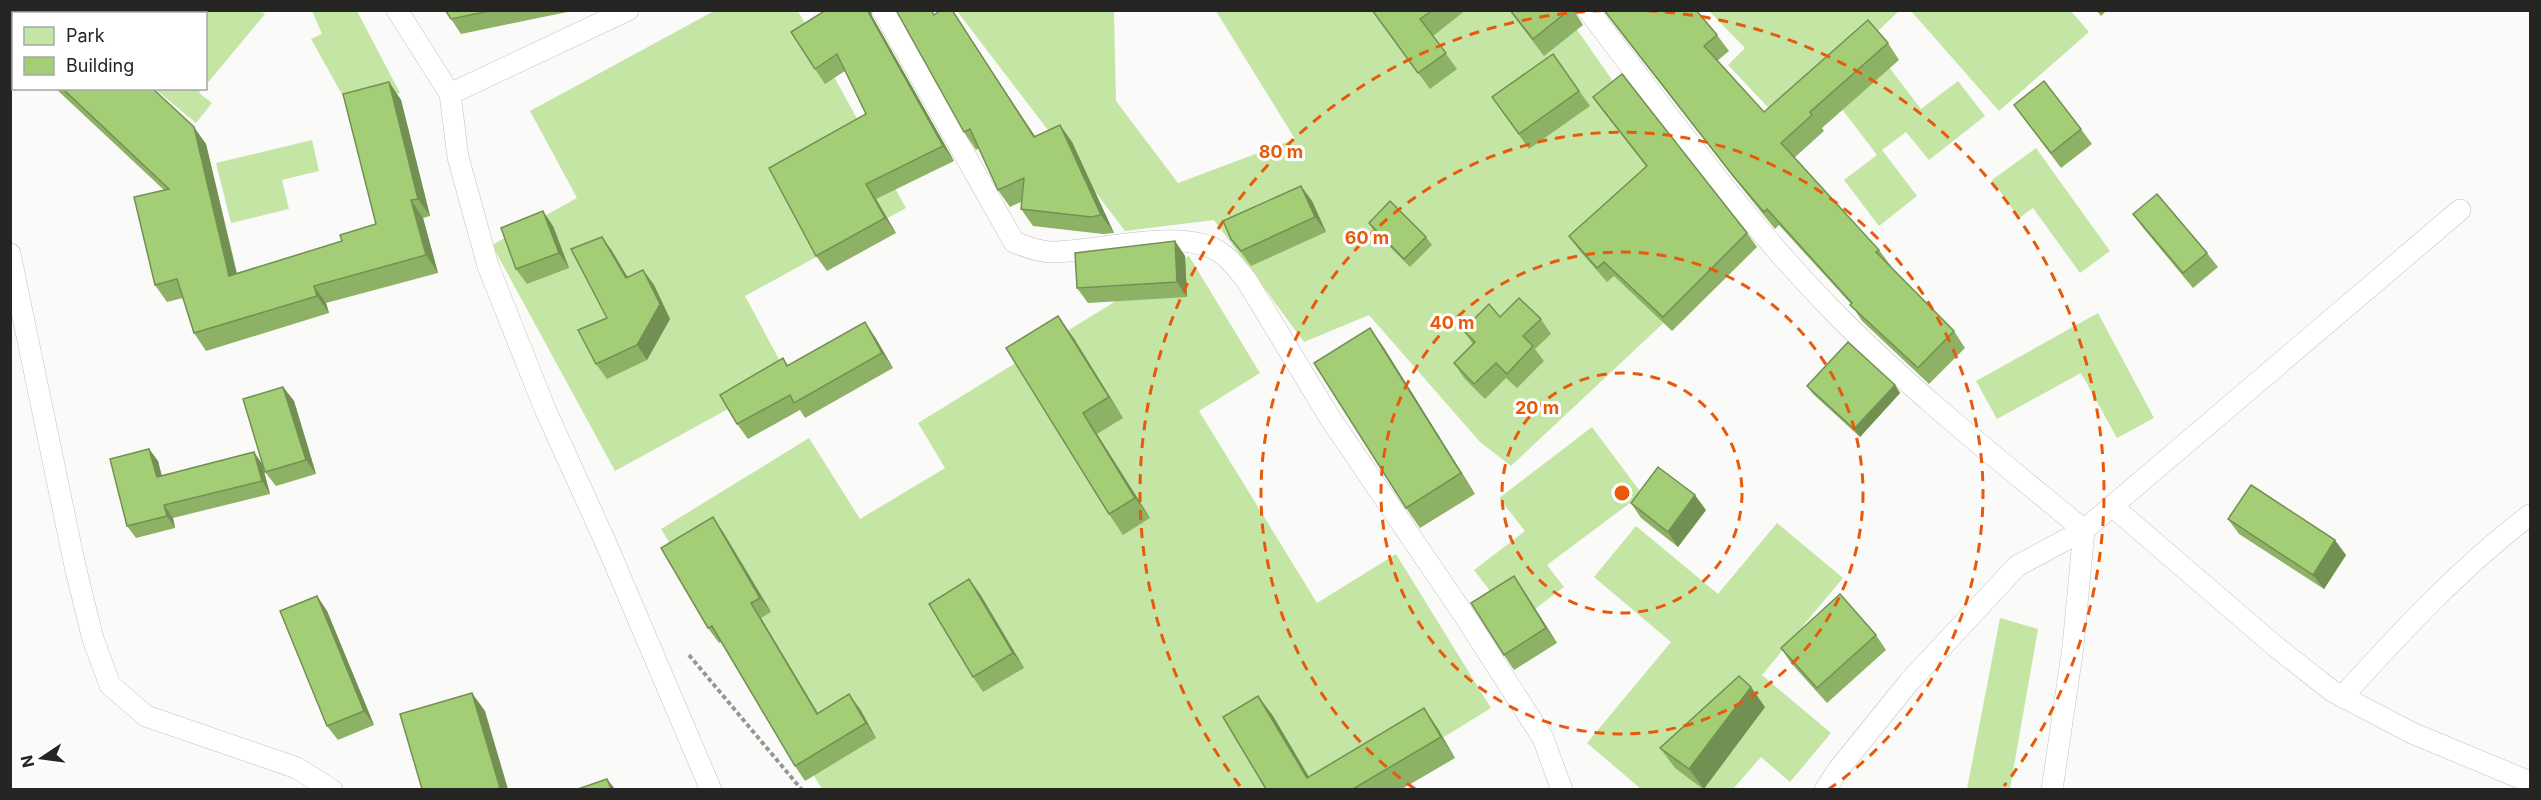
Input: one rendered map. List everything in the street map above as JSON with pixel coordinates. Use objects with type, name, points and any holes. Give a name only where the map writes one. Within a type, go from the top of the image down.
[{"type":"lane","points":[[396,10],[450,94],[458,157],[488,266],[545,409],[605,541],[711,789]]},
{"type":"lane","points":[[450,94],[628,10]]},
{"type":"lane","points":[[883,10],[1014,242],[1048,252],[1135,243],[1190,243],[1217,250],[1230,260],[1246,281],[1395,517],[1464,615],[1543,738],[1562,789]]},
{"type":"lane","points":[[1588,10],[1722,185],[1831,309],[1919,393],[2084,530]]},
{"type":"lane","points":[[1825,789],[1844,761],[1909,682],[2017,566],[2084,530],[2460,210]]},
{"type":"lane","points":[[10,254],[75,566],[93,639],[110,685],[146,716],[297,768],[332,789]]},
{"type":"lane","points":[[2112,506],[2275,646],[2342,697],[2412,733],[2530,782]]},
{"type":"lane","points":[[2342,697],[2407,626],[2486,549],[2530,515]]},
{"type":"lane","points":[[2052,789],[2073,647],[2084,530]]},
{"type":"path","points":[[682,646],[802,789]]},
{"type":"green space","points":[[209,11],[260,11],[265,14],[207,84],[207,14]]},
{"type":"green space","points":[[312,11],[357,11],[400,93],[349,107],[311,39],[322,34]]},
{"type":"green space","points":[[714,11],[798,11],[906,208],[745,296],[788,376],[615,471],[492,245],[577,198],[530,111]]},
{"type":"green space","points":[[957,11],[1114,11],[1116,101],[1178,183],[1295,139],[1216,11],[1564,11],[1735,256],[1511,466],[1480,442],[1369,315],[1304,342],[1214,220],[1125,231]]},
{"type":"green space","points":[[1709,11],[1899,11],[1782,122],[1728,65],[1745,48]]},
{"type":"green space","points":[[1911,11],[2071,11],[2089,32],[1999,111]]},
{"type":"green space","points":[[1885,62],[1921,109],[1958,81],[1985,116],[1929,160],[1906,132],[1882,150],[1917,196],[1879,226],[1844,180],[1877,155],[1835,100]]},
{"type":"green space","points":[[156,90],[201,90],[199,93],[212,103],[196,123]]},
{"type":"green space","points":[[312,140],[319,171],[282,180],[289,209],[231,223],[216,163]]},
{"type":"green space","points":[[2036,148],[2110,251],[2080,273],[2033,208],[2019,218],[1992,180]]},
{"type":"green space","points":[[1189,256],[1260,373],[1199,411],[1317,603],[1396,554],[1491,708],[1360,789],[822,789],[661,529],[809,438],[860,519],[945,468],[918,423]]},
{"type":"green space","points":[[2098,313],[2154,418],[2117,438],[2081,373],[1997,419],[1976,381]]},
{"type":"green space","points":[[1592,427],[1642,494],[1547,565],[1564,587],[1515,624],[1474,570],[1525,531],[1499,498]]},
{"type":"green space","points":[[1777,523],[1843,578],[1762,675],[1831,733],[1790,782],[1761,757],[1733,789],[1641,789],[1587,743],[1671,642],[1594,577],[1636,526],[1718,594]]},
{"type":"green space","points":[[2000,618],[2038,629],[2010,789],[1967,789]]},
{"type":"building","points":[[10,10],[130,10],[129,12],[12,12],[12,60],[10,60]]},
{"type":"building","points":[[445,10],[494,10],[451,19]]},
{"type":"building","points":[[826,10],[867,10],[943,146],[866,184],[885,218],[816,256],[769,168],[866,114],[837,54],[815,69],[791,32]]},
{"type":"building","points":[[896,10],[931,10],[934,15],[941,10],[952,10],[1034,137],[1060,125],[1101,215],[1091,217],[1021,209],[1024,178],[998,190],[970,129],[964,132]]},
{"type":"building","points":[[1372,10],[1433,10],[1420,19],[1446,53],[1418,73]]},
{"type":"building","points":[[1510,10],[1569,10],[1533,39]]},
{"type":"building","points":[[1604,10],[1696,10],[1717,35],[1704,46],[1764,112],[1868,20],[1888,43],[1810,112],[1812,115],[1781,143],[1879,250],[1876,252],[1954,331],[1918,368],[1850,305],[1852,303],[1767,209],[1764,212]]},
{"type":"building","points":[[1553,54],[1579,91],[1519,134],[1492,97]]},
{"type":"building","points":[[1622,74],[1747,233],[1663,317],[1604,262],[1597,268],[1569,236],[1647,166],[1593,97]]},
{"type":"building","points":[[2044,81],[2081,129],[2051,153],[2014,105]]},
{"type":"building","points":[[389,82],[418,199],[411,200],[426,255],[314,286],[317,296],[194,333],[177,279],[155,285],[134,197],[169,189],[64,90],[154,90],[194,127],[229,276],[342,241],[340,235],[376,224],[343,94]]},
{"type":"building","points":[[1301,186],[1315,217],[1241,251],[1231,239],[1223,221]]},
{"type":"building","points":[[2157,194],[2207,253],[2183,273],[2133,214]]},
{"type":"building","points":[[1390,201],[1426,237],[1404,259],[1369,223]]},
{"type":"building","points":[[543,211],[559,253],[516,269],[501,228]]},
{"type":"building","points":[[602,237],[626,278],[643,270],[660,304],[637,345],[596,364],[578,330],[607,318],[571,249]]},
{"type":"building","points":[[1175,241],[1177,282],[1077,288],[1075,253]]},
{"type":"building","points":[[1519,298],[1541,319],[1523,336],[1533,346],[1507,374],[1496,363],[1474,384],[1454,363],[1475,342],[1463,330],[1489,304],[1500,317]]},
{"type":"building","points":[[1058,316],[1109,397],[1083,413],[1135,498],[1109,514],[1006,348]]},
{"type":"building","points":[[865,322],[882,353],[794,403],[790,395],[737,424],[720,395],[783,358],[787,366]]},
{"type":"building","points":[[1370,328],[1461,473],[1406,508],[1314,363]]},
{"type":"building","points":[[1848,342],[1895,385],[1854,429],[1807,386]]},
{"type":"building","points":[[283,387],[306,460],[265,472],[243,399]]},
{"type":"building","points":[[149,449],[157,477],[254,452],[262,481],[164,505],[167,516],[127,526],[110,459]]},
{"type":"building","points":[[1658,467],[1695,495],[1668,532],[1631,503]]},
{"type":"building","points":[[2251,485],[2335,540],[2313,575],[2228,519]]},
{"type":"building","points":[[713,517],[760,598],[751,603],[817,714],[849,694],[866,723],[795,766],[712,626],[708,628],[661,548]]},
{"type":"building","points":[[1514,576],[1546,628],[1504,655],[1471,603]]},
{"type":"building","points":[[969,579],[1013,653],[973,677],[929,604]]},
{"type":"building","points":[[1840,594],[1876,635],[1817,688],[1781,648]]},
{"type":"building","points":[[317,596],[364,711],[327,726],[280,611]]},
{"type":"building","points":[[1739,676],[1751,687],[1689,769],[1660,748]]},
{"type":"building","points":[[472,693],[500,788],[422,789],[400,714]]},
{"type":"building","points":[[1258,696],[1307,778],[1424,708],[1441,737],[1353,789],[1266,789],[1223,717]]},
{"type":"building","points":[[607,779],[611,789],[578,789]]}]
